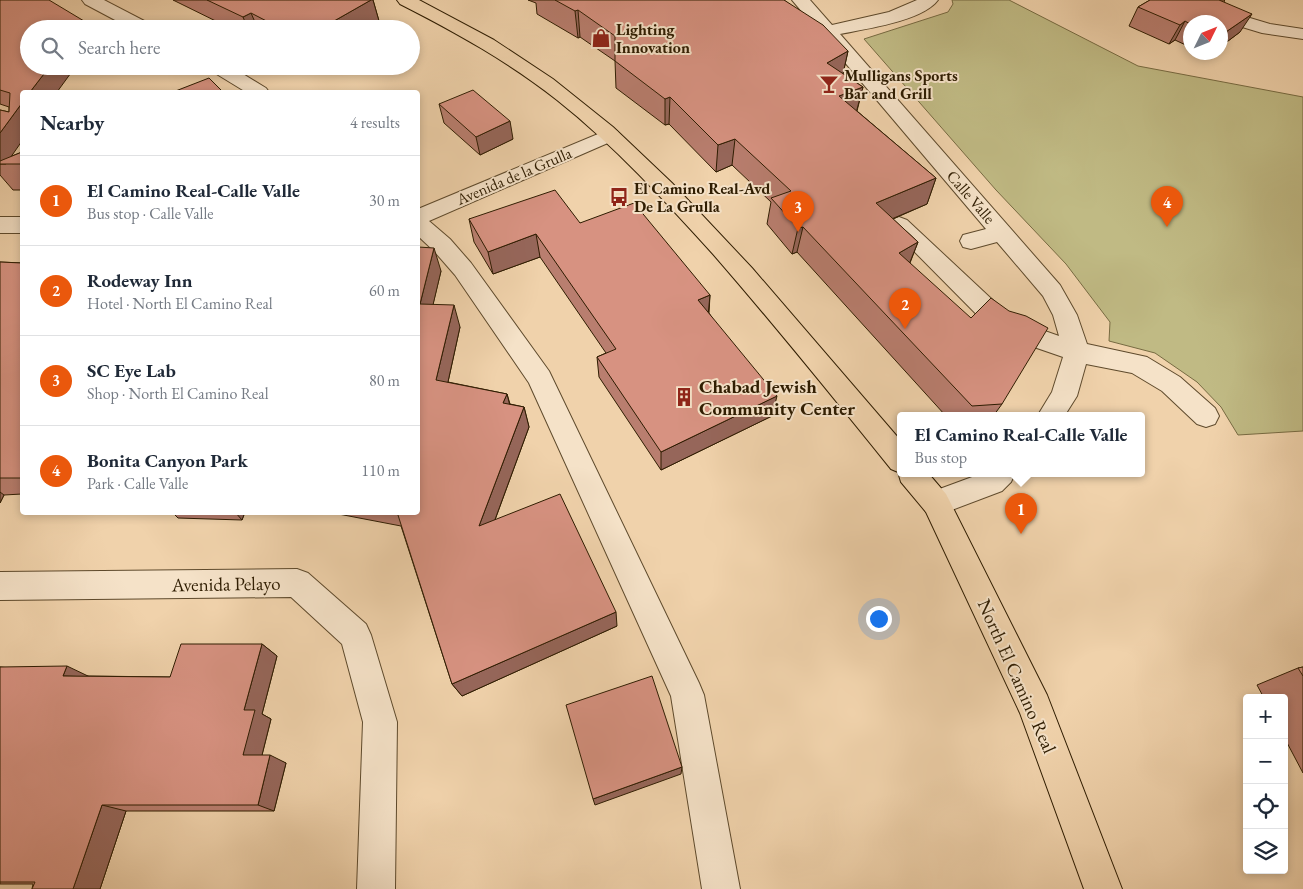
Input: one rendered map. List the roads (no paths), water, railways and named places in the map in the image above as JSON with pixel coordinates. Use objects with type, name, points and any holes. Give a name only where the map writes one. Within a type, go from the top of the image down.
[{"type":"main road","points":[[406,0],[445,20],[511,61],[562,95],[610,135],[681,205],[753,284],[897,456]]},
{"type":"main road","name":"North El Camino Real","points":[[914,477],[936,503],[1036,708],[1103,889]]},
{"type":"street","points":[[91,0],[129,20]]},
{"type":"street","name":"Calle Valle","points":[[801,0],[1052,291],[1065,315],[1077,352]]},
{"type":"street","points":[[829,31],[885,18],[923,5],[929,0]]},
{"type":"street","points":[[1172,0],[1268,29],[1303,34]]},
{"type":"street","points":[[231,75],[256,90]]},
{"type":"street","name":"Avenida de la Grulla","points":[[420,216],[610,135]]},
{"type":"street","points":[[899,225],[1006,327],[1077,352],[1138,364],[1171,384],[1206,416]]},
{"type":"street","points":[[420,226],[442,245],[463,270],[540,378],[687,695],[721,889]]},
{"type":"street","points":[[971,241],[1002,233]]},
{"type":"street","points":[[1053,412],[1064,396],[1077,352]]},
{"type":"street","points":[[936,503],[992,482],[997,477]]},
{"type":"street","name":"Avenida Pelayo","points":[[0,586],[297,583],[355,635],[380,722],[376,889]]},
{"type":"place","name":"Lighting Innovation","points":[[601,38]]},
{"type":"place","name":"Mulligans Sports Bar and Grill","points":[[829,84]]},
{"type":"place","name":"El Camino Real-Avd De La Grulla","points":[[619,197]]},
{"type":"place","name":"Bonita Canyon Park","points":[[1167,227]]},
{"type":"place","name":"SC Eye Lab","points":[[798,232]]},
{"type":"place","name":"Rodeway Inn","points":[[905,329]]},
{"type":"place","name":"Chabad Jewish Community Center","points":[[684,397]]},
{"type":"place","name":"El Camino Real-Calle Valle","points":[[1021,534]]}]
